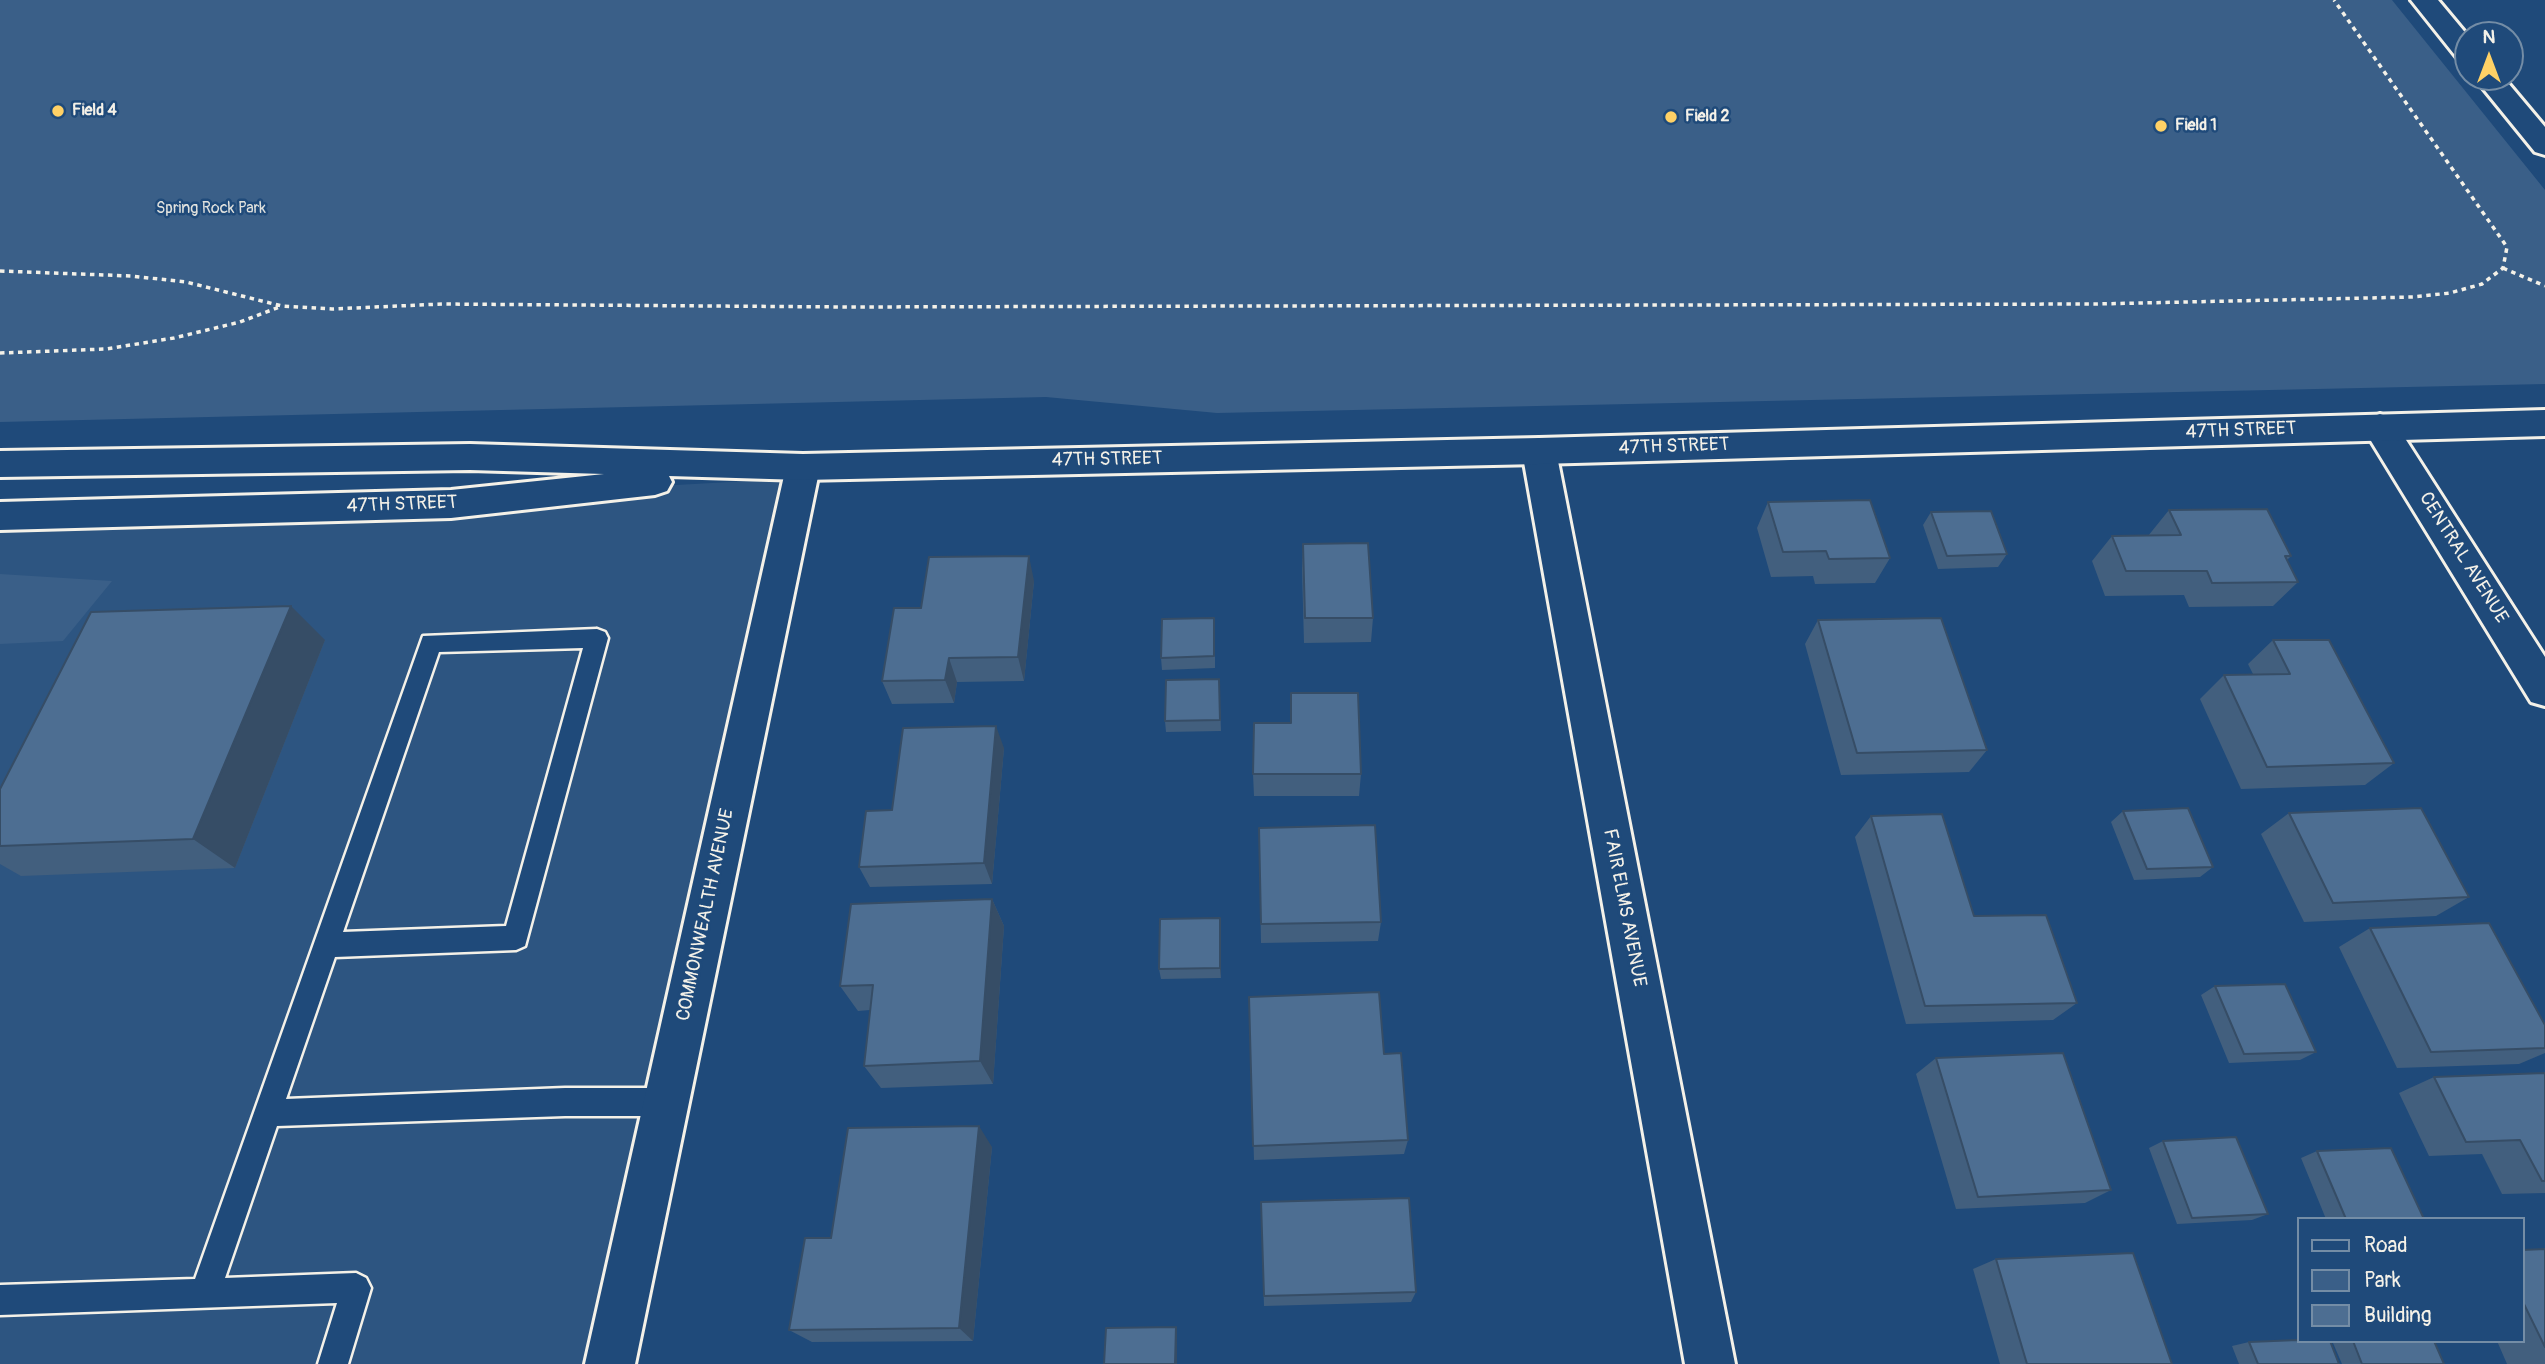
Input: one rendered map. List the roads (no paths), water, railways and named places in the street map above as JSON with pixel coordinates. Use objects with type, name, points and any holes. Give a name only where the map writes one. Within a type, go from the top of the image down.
[{"type":"main road","points":[[2424,0],[2454,36]]},
{"type":"main road","points":[[2500,91],[2545,146]]},
{"type":"main road","name":"47TH STREET","points":[[0,464],[470,457],[803,467],[1539,451],[2545,423]]},
{"type":"main road","name":"CENTRAL AVENUE","points":[[2380,427],[2545,690]]},
{"type":"main road","name":"FAIR ELMS AVENUE","points":[[1539,451],[1710,1364]]},
{"type":"main road","name":"47TH STREET","points":[[0,516],[451,504],[803,467]]},
{"type":"main road","name":"COMMONWEALTH AVENUE","points":[[610,1364],[803,467]]},
{"type":"lane","points":[[205,1293],[431,643],[597,638],[516,938],[327,945]]},
{"type":"lane","points":[[268,1113],[565,1102],[666,1102]]},
{"type":"lane","points":[[0,1300],[356,1288],[333,1364]]},
{"type":"place","name":"Field 4","points":[[58,111]]},
{"type":"place","name":"Field 2","points":[[1671,117]]},
{"type":"place","name":"Field 1","points":[[2161,126]]},
{"type":"park label","name":"Spring Rock Park","points":[[211,209]]}]
